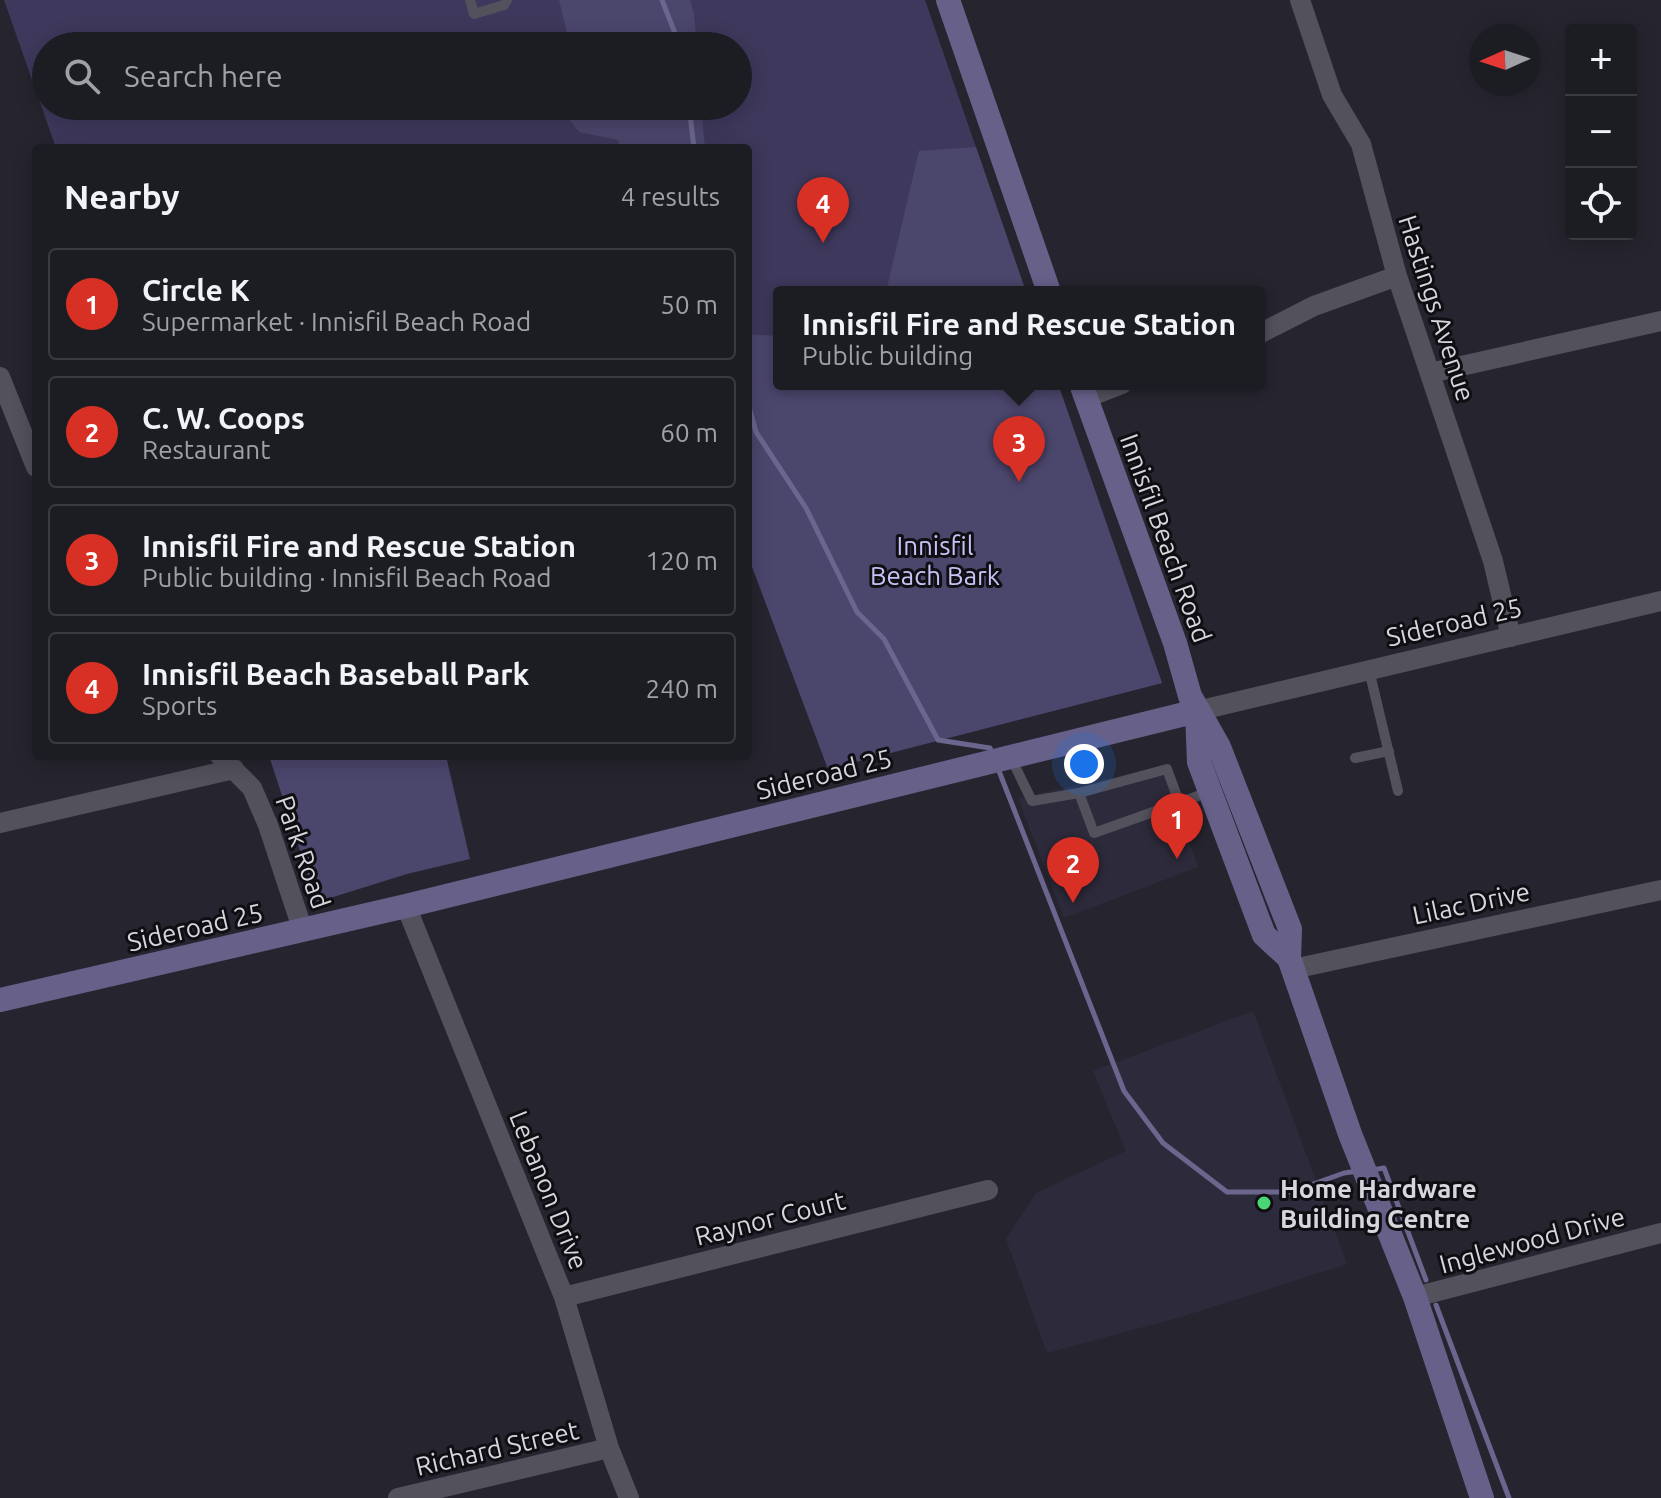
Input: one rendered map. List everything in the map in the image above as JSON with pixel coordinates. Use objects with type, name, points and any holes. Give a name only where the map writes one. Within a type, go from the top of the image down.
[{"type":"main road","points":[[948,0],[1047,286]]},
{"type":"main road","name":"Innisfil Beach Road","points":[[1083,391],[1175,643],[1190,696],[1219,747],[1290,929],[1291,964],[1350,1134],[1415,1297],[1482,1498]]},
{"type":"main road","name":"Innisfil Beach Road","points":[[1197,711],[1199,762],[1210,792],[1264,935],[1291,964]]},
{"type":"main road","name":"Sideroad 25","points":[[0,1000],[303,931],[1197,711]]},
{"type":"street","name":"Hastings Avenue","points":[[1300,0],[1332,95],[1361,144],[1397,276],[1493,561],[1511,637]]},
{"type":"street","points":[[1265,331],[1314,306],[1397,276]]},
{"type":"street","points":[[1430,373],[1661,321]]},
{"type":"street","points":[[0,377],[32,457]]},
{"type":"street","name":"Sideroad 25","points":[[1197,711],[1661,601]]},
{"type":"street","points":[[0,823],[227,762]]},
{"type":"street","name":"Park Road","points":[[227,762],[252,788],[268,825],[303,931]]},
{"type":"street","name":"Lilac Drive","points":[[1291,964],[1661,890]]},
{"type":"street","name":"Lebanon Drive","points":[[406,906],[564,1297],[609,1448],[629,1498]]},
{"type":"street","name":"Raynor Court","points":[[564,1297],[988,1190]]},
{"type":"street","name":"Inglewood Drive","points":[[1415,1297],[1661,1233]]},
{"type":"street","name":"Richard Street","points":[[398,1498],[609,1448]]},
{"type":"lane","points":[[470,0],[474,14],[504,5],[507,0]]},
{"type":"lane","points":[[1369,670],[1398,791]]},
{"type":"lane","points":[[1355,758],[1389,751]]},
{"type":"lane","points":[[1010,757],[1032,801],[1079,793],[1167,769],[1179,802]]},
{"type":"lane","points":[[1079,793],[1094,833],[1210,792]]},
{"type":"shaded area","points":[[1164,766],[1198,867],[1064,918],[1018,798]]},
{"type":"shaded area","points":[[1253,1011],[1347,1264],[1184,1316],[1047,1353],[1006,1239],[1036,1193],[1126,1151],[1093,1071]]},
{"type":"green space","name":"Innisfil Beach Bark","points":[[4,0],[925,0],[1024,286],[773,286],[773,390],[1060,390],[1162,683],[828,769],[752,567],[752,144],[55,144],[46,120],[752,120],[752,32],[32,32],[32,80]]},
{"type":"green space","points":[[559,0],[690,0],[696,32],[566,32]]},
{"type":"green space","points":[[570,120],[702,120],[705,144],[619,144],[618,140],[579,132]]},
{"type":"green space","points":[[976,147],[1024,286],[887,286],[919,151]]},
{"type":"green space","points":[[752,334],[773,336],[773,390],[1060,390],[1162,683],[828,769],[752,567]]},
{"type":"green space","points":[[270,760],[447,760],[470,859],[407,874],[317,902]]},
{"type":"waterway","points":[[662,0],[675,32]]},
{"type":"waterway","points":[[691,120],[694,144]]},
{"type":"waterway","points":[[752,418],[756,432],[806,508],[857,612],[884,639],[938,740],[990,748],[992,753]]},
{"type":"waterway","points":[[997,766],[1124,1091],[1163,1143],[1227,1192],[1291,1192],[1358,1171]]},
{"type":"waterway","points":[[1372,1170],[1384,1168],[1426,1280]]},
{"type":"waterway","points":[[1436,1305],[1509,1498]]},
{"type":"place","name":"Innisfil Beach Baseball Park","points":[[823,243]]},
{"type":"place","name":"Innisfil Fire and Rescue Station","points":[[1019,482]]},
{"type":"place","name":"Circle K","points":[[1177,859]]},
{"type":"place","name":"C. W. Coops","points":[[1073,903]]},
{"type":"place","name":"Home Hardware Building Centre","points":[[1264,1203]]}]
